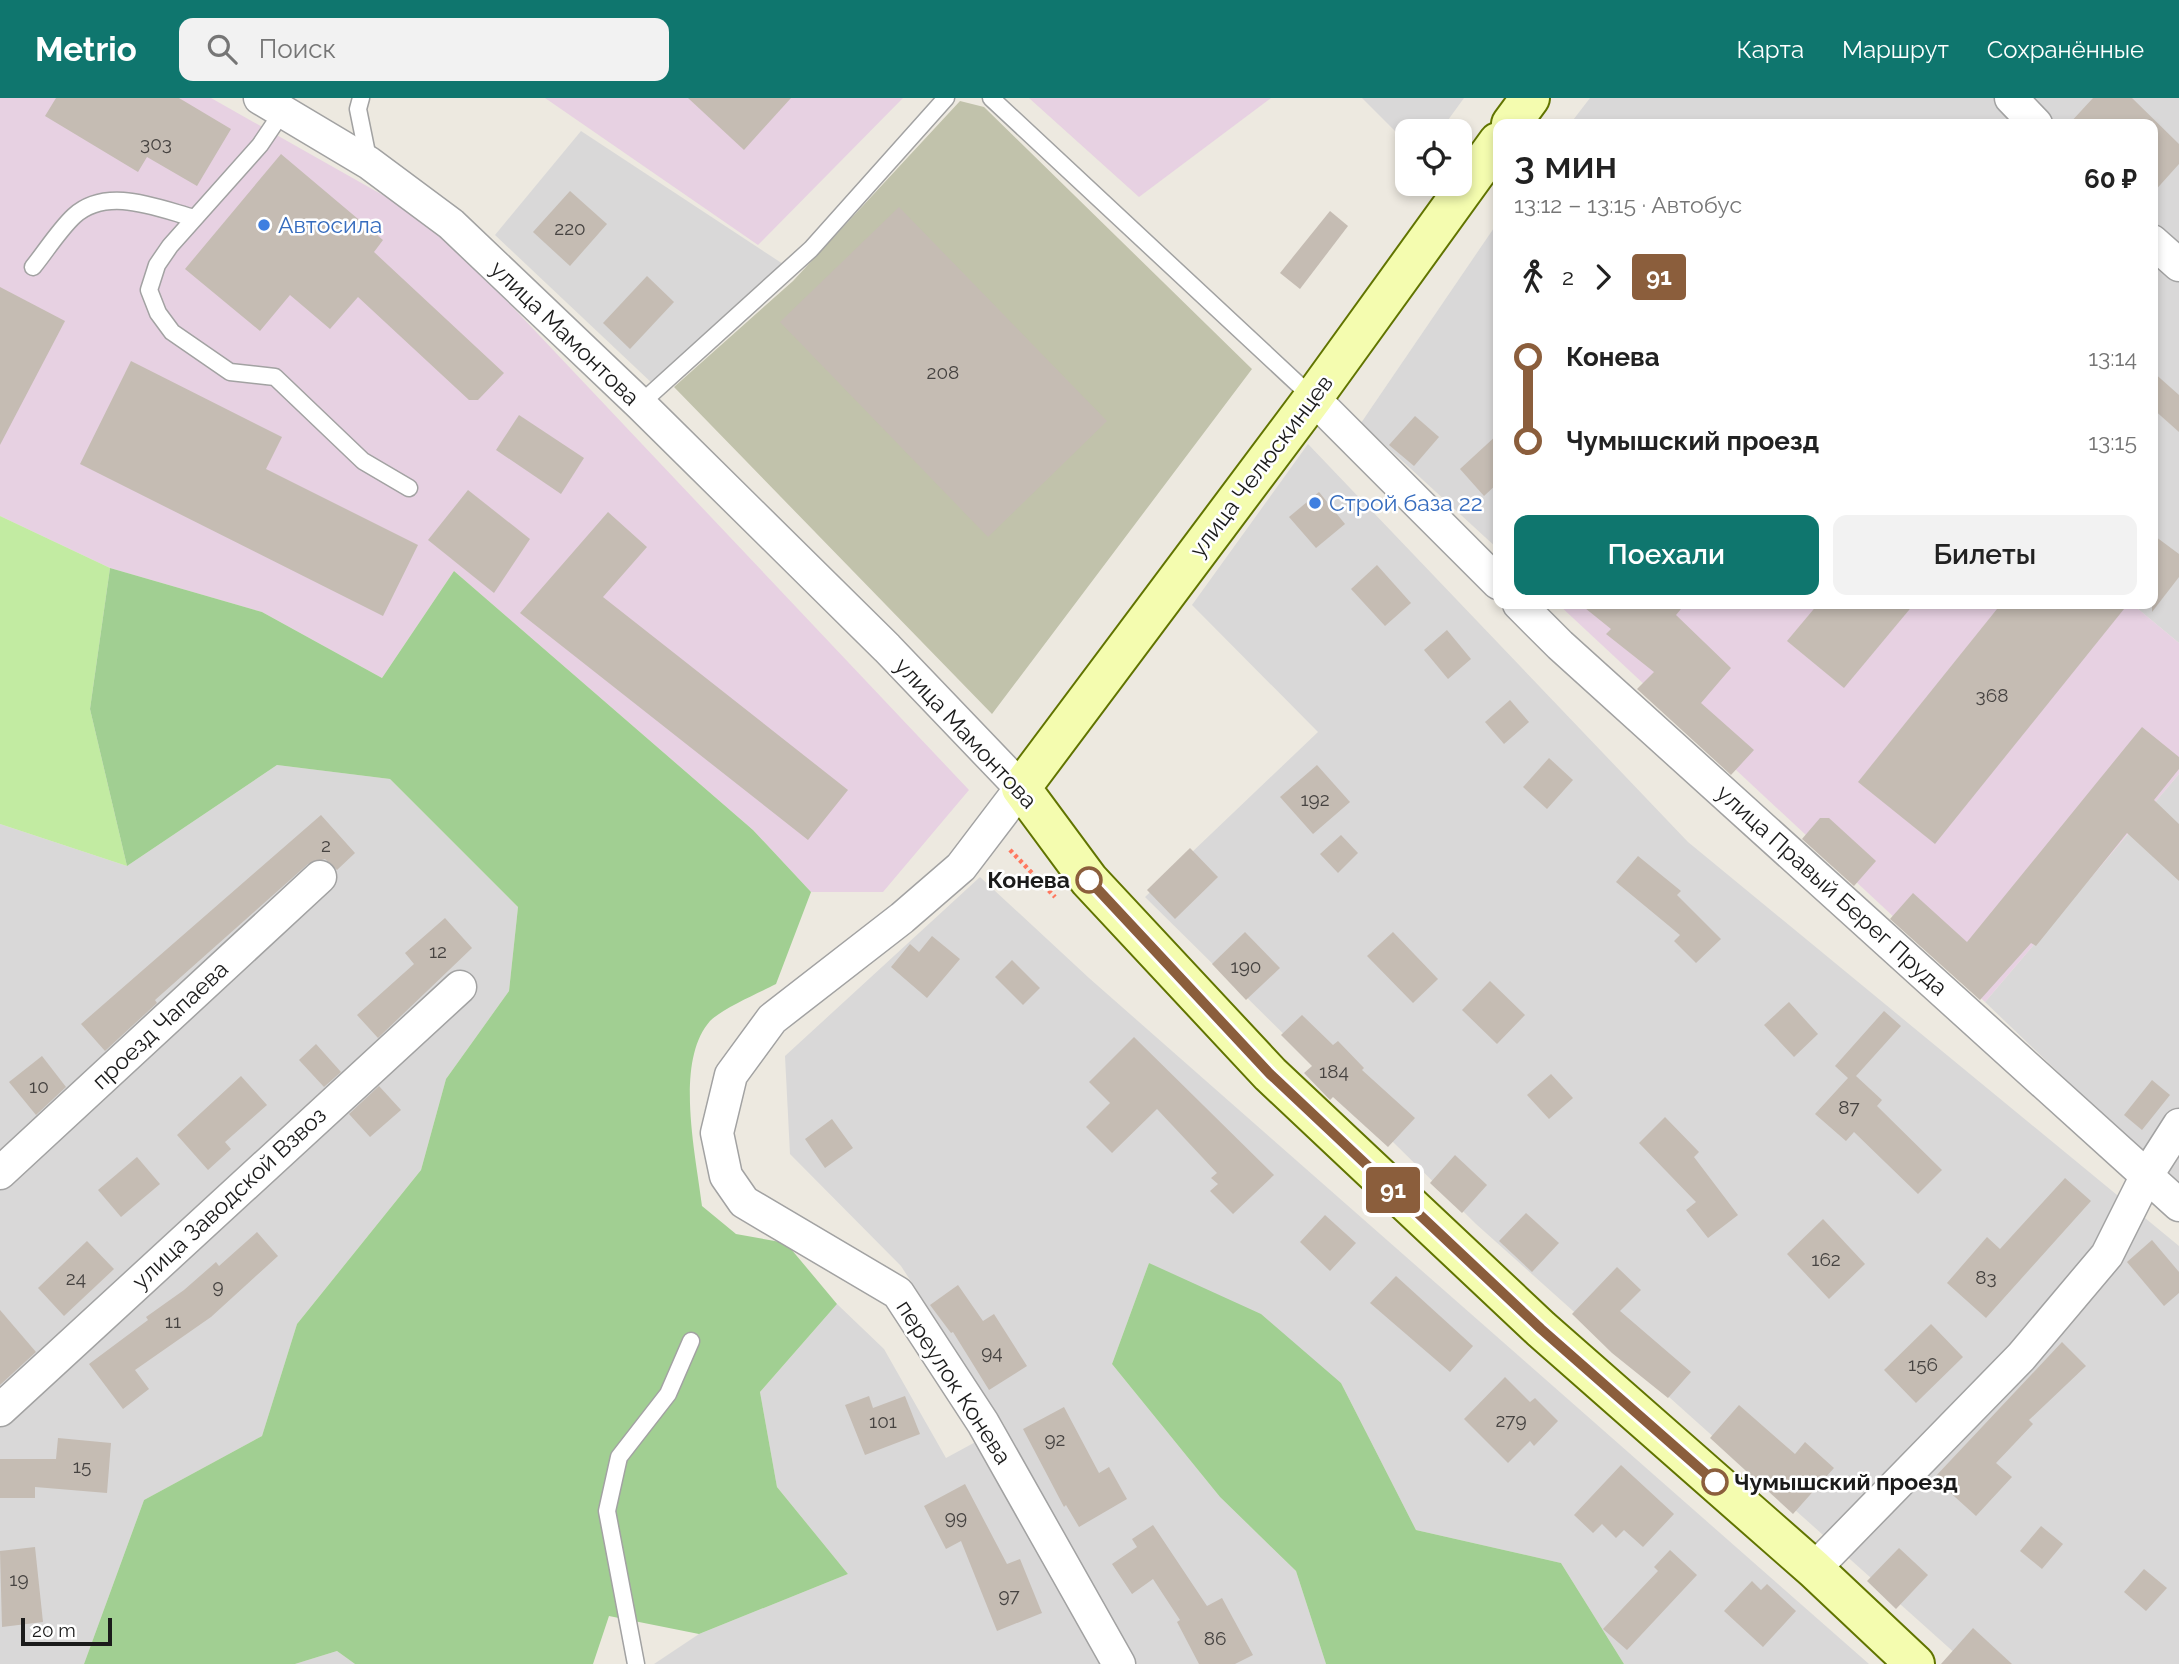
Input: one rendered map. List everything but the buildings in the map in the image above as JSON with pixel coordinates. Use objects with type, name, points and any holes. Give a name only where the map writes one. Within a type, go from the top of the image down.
[{"type":"main road","points":[[1515,119],[1530,98]]},
{"type":"main road","name":"улица Челюскинцев","points":[[1021,788],[1313,398],[1493,149]]},
{"type":"main road","name":"улица Мамонтова","points":[[1021,788],[1089,880],[1270,1074],[1541,1329],[1814,1569],[1915,1664]]},
{"type":"street","points":[[2011,98],[2031,119]]},
{"type":"street","name":"улица Мамонтова","points":[[271,105],[369,163],[451,224],[640,404],[887,649],[1021,788]]},
{"type":"street","points":[[2158,246],[2179,265]]},
{"type":"street","points":[[1313,398],[1493,578]]},
{"type":"street","name":"улица Правый Берег Пруда","points":[[1524,609],[1560,645],[2179,1205]]},
{"type":"street","name":"переулок Конева","points":[[1021,788],[961,867],[902,918],[772,1019],[731,1076],[717,1133],[726,1176],[744,1202],[898,1293],[983,1423],[1119,1664]]},
{"type":"street","name":"проезд Чапаева","points":[[0,1173],[320,877]]},
{"type":"street","name":"улица Заводской Взвоз","points":[[0,1410],[460,987]]},
{"type":"street","points":[[1814,1569],[2021,1357],[2106,1255],[2147,1175],[2179,1125]]},
{"type":"lane","points":[[361,98],[358,109],[369,163]]},
{"type":"lane","points":[[640,404],[811,249],[946,98]]},
{"type":"lane","points":[[991,98],[1313,398]]},
{"type":"lane","points":[[271,105],[260,145],[194,218],[157,265],[149,290],[158,313],[173,332],[230,372],[275,377],[363,461],[409,488]]},
{"type":"lane","points":[[33,267],[75,215],[102,200],[144,205],[194,218]]},
{"type":"lane","points":[[636,1664],[607,1511],[619,1457],[668,1394],[691,1341]]},
{"type":"shaded area","points":[[0,98],[211,98],[434,224],[969,790],[883,892],[811,892],[753,830],[454,571],[382,678],[262,612],[110,568],[0,516]]},
{"type":"shaded area","points":[[545,98],[903,98],[758,245]]},
{"type":"shaded area","points":[[1029,98],[1271,98],[1139,197]]},
{"type":"shaded area","points":[[1362,98],[1464,98],[1449,119],[1395,119],[1395,131]]},
{"type":"shaded area","points":[[1590,98],[2179,98],[2179,643],[2138,609],[2158,609],[2158,119],[1574,119]]},
{"type":"shaded area","points":[[960,101],[984,107],[1252,369],[992,714],[674,387],[793,281]]},
{"type":"shaded area","points":[[581,131],[783,264],[654,385],[495,235]]},
{"type":"shaded area","points":[[1493,229],[1493,544],[1361,423]]},
{"type":"shaded area","points":[[1308,444],[1688,842],[2179,1246],[2179,1664],[1967,1664],[1476,1224],[1145,897],[1318,732],[1192,605]]},
{"type":"shaded area","points":[[1563,609],[2138,609],[2179,643],[2179,774],[1985,1002]]},
{"type":"shaded area","points":[[277,765],[390,779],[518,907],[509,991],[446,1079],[421,1170],[297,1324],[262,1436],[144,1500],[84,1664],[0,1664],[0,824],[127,866]]},
{"type":"shaded area","points":[[2179,774],[2179,1188],[1985,1002]]},
{"type":"shaded area","points":[[980,877],[1089,978],[1869,1664],[1624,1664],[1561,1563],[1416,1530],[1341,1383],[1149,1263],[1112,1364],[1220,1497],[1296,1571],[1326,1664],[654,1664],[699,1634],[848,1574],[777,1487],[760,1392],[837,1304],[884,1349],[946,1458],[1005,1426],[901,1266],[790,1154],[785,1056]]},
{"type":"shaded area","points":[[337,1651],[355,1664],[295,1664]]},
{"type":"green space","points":[[0,516],[110,568],[90,709],[127,866],[0,824]]},
{"type":"green space","points":[[110,568],[262,612],[382,678],[454,571],[753,830],[811,892],[776,984],[716,1016],[699,1039],[693,1060],[690,1110],[702,1206],[736,1234],[786,1243],[837,1304],[760,1392],[777,1487],[848,1574],[699,1634],[609,1616],[593,1664],[355,1664],[337,1651],[295,1664],[84,1664],[144,1500],[262,1436],[297,1324],[421,1170],[446,1079],[509,991],[518,907],[390,779],[277,765],[127,866],[90,709]]},
{"type":"green space","points":[[1149,1263],[1261,1314],[1341,1383],[1416,1530],[1561,1563],[1624,1664],[1326,1664],[1296,1571],[1220,1497],[1112,1364]]},
{"type":"bus line","name":"91","points":[[1089,880],[1270,1074],[1541,1329],[1715,1482]]},
{"type":"place","name":"Автосила","points":[[264,225]]},
{"type":"place","name":"Строй база 22","points":[[1315,503]]},
{"type":"place","name":"Конева","points":[[1089,880]]},
{"type":"place","name":"Чумышский проезд","points":[[1715,1482]]}]
